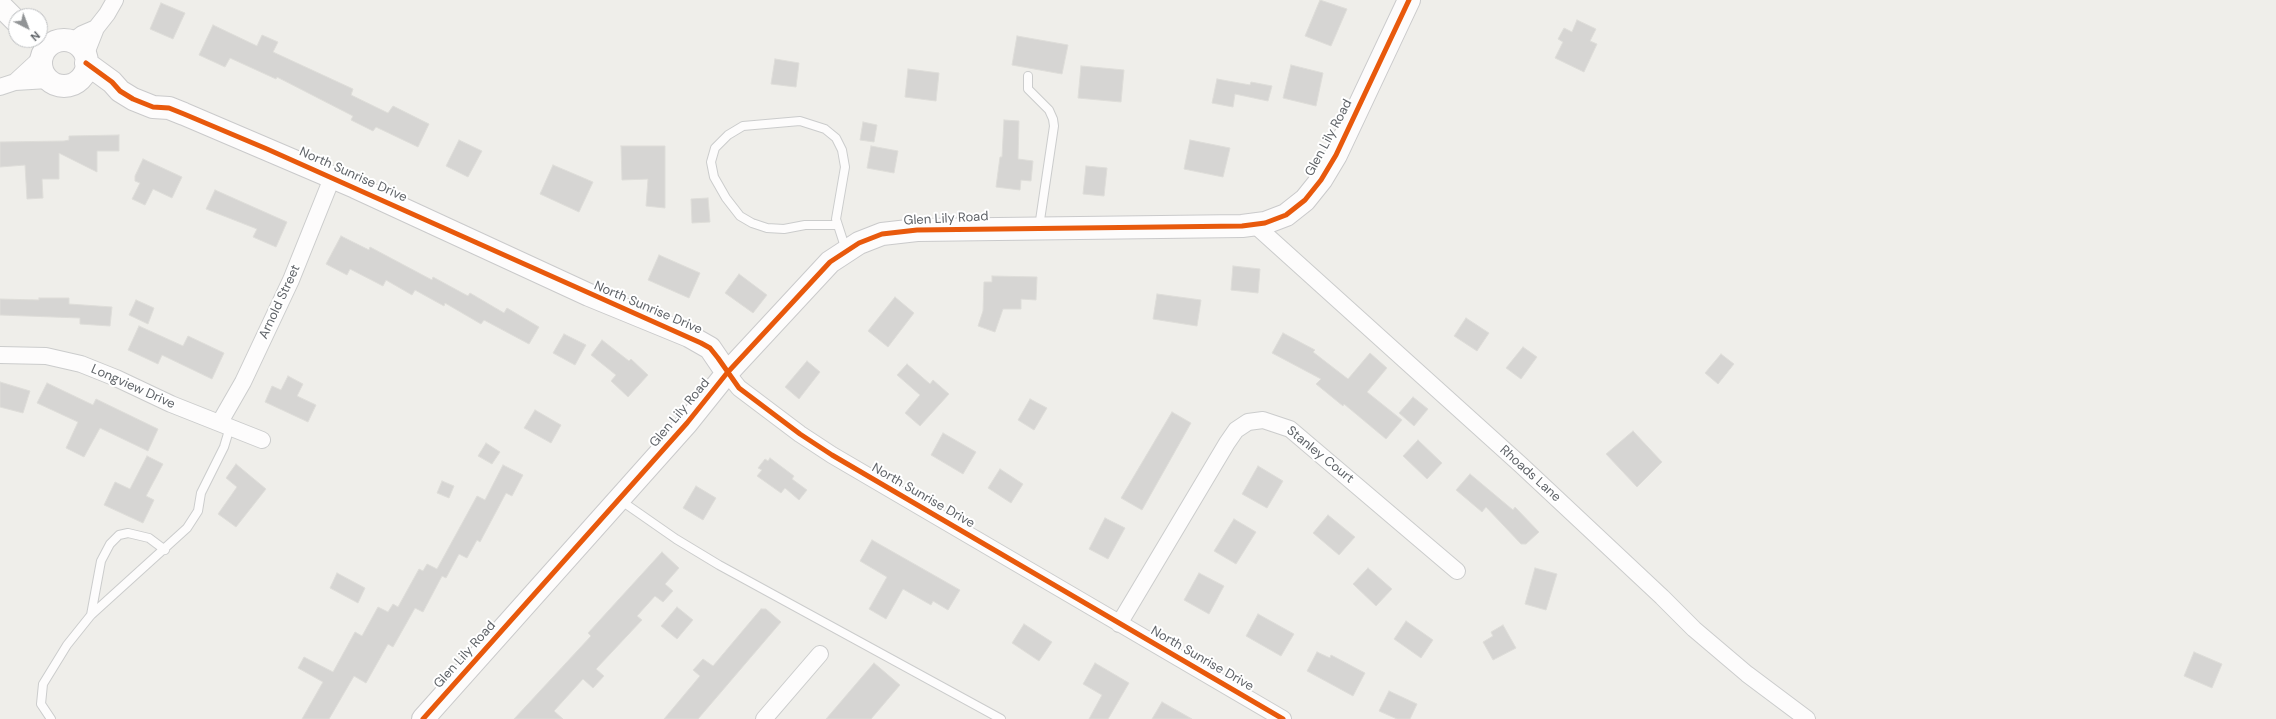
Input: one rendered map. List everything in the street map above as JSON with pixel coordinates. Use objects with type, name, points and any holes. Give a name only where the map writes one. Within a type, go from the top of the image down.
[{"type":"street","points":[[48,80],[43,74],[57,48],[96,28],[107,14],[115,0]]},
{"type":"street","name":"Glen Lily Road","points":[[430,717],[687,423],[727,373],[830,262],[859,243],[882,234],[950,228],[1255,225],[1276,219],[1291,211],[1305,200],[1322,180],[1336,155],[1409,0]]},
{"type":"street","points":[[0,5],[8,13]]},
{"type":"street","points":[[57,48],[83,75],[74,83]]},
{"type":"street","name":"North Sunrise Drive","points":[[7,84],[57,48],[120,91],[153,107],[168,108],[184,114],[332,178],[589,295],[688,336],[710,348],[727,373],[745,392],[800,434],[832,455],[1283,719]]},
{"type":"street","name":"North Sunrise Drive","points":[[7,84],[48,80],[63,86],[74,83],[120,91]]},
{"type":"street","name":"Arnold Street","points":[[225,425],[243,382],[291,280],[332,178]]},
{"type":"street","name":"Rhoads Lane","points":[[1255,225],[1521,465],[1662,596],[1694,629],[1747,674],[1807,719]]},
{"type":"street","name":"Longview Drive","points":[[0,355],[46,356],[81,364],[116,378],[171,404],[262,440]]},
{"type":"street","name":"Stanley Court","points":[[1120,624],[1227,443],[1236,430],[1248,422],[1263,420],[1290,429],[1457,571]]},
{"type":"street","points":[[764,719],[820,654]]},
{"type":"lane","points":[[1028,76],[1028,89],[1049,110],[1054,126],[1039,228]]},
{"type":"lane","points":[[837,225],[772,228],[752,223],[740,216],[714,177],[711,162],[715,148],[728,135],[743,126],[800,121],[825,128],[836,138],[842,150],[845,167],[836,213],[837,225],[846,251]]},
{"type":"lane","points":[[52,719],[41,704],[43,684],[67,645],[91,615],[165,550],[187,528],[198,510],[201,493],[224,447],[225,425]]},
{"type":"lane","points":[[619,500],[676,539],[718,564],[1001,719]]},
{"type":"lane","points":[[91,615],[101,561],[110,544],[118,535],[128,533],[149,538],[165,550]]},
{"type":"building","points":[[1320,0],[1347,9],[1331,46],[1305,36]]},
{"type":"building","points":[[161,3],[185,13],[173,39],[150,29]]},
{"type":"building","points":[[1577,20],[1596,29],[1590,41],[1597,44],[1584,72],[1555,58],[1563,42],[1558,39],[1564,28],[1572,32]]},
{"type":"building","points":[[213,25],[257,46],[262,35],[278,42],[273,52],[353,89],[351,95],[388,113],[393,106],[429,124],[418,147],[376,127],[373,131],[351,120],[353,116],[277,77],[276,79],[230,58],[225,67],[199,55]]},
{"type":"building","points":[[1017,36],[1068,45],[1062,74],[1012,65]]},
{"type":"building","points":[[775,59],[799,63],[796,87],[771,84]]},
{"type":"building","points":[[1291,65],[1323,73],[1316,106],[1283,98]]},
{"type":"building","points":[[1081,66],[1124,70],[1121,102],[1078,98]]},
{"type":"building","points":[[908,69],[939,73],[936,101],[905,97]]},
{"type":"building","points":[[1217,79],[1250,85],[1251,82],[1272,86],[1268,101],[1235,94],[1233,107],[1212,103]]},
{"type":"building","points":[[1004,120],[1019,121],[1018,159],[1033,161],[1031,181],[1021,180],[1020,190],[996,187],[1000,157],[1002,157]]},
{"type":"building","points":[[863,122],[877,125],[874,142],[860,140]]},
{"type":"building","points":[[119,135],[119,151],[97,151],[97,172],[59,153],[59,179],[42,179],[43,198],[27,199],[25,165],[0,167],[0,142],[64,141],[69,140],[69,136]]},
{"type":"building","points":[[459,140],[482,151],[468,177],[446,166]]},
{"type":"building","points":[[1190,140],[1230,148],[1223,177],[1184,169]]},
{"type":"building","points":[[621,146],[665,146],[665,208],[646,206],[648,179],[622,180]]},
{"type":"building","points":[[871,146],[898,151],[894,173],[867,168]]},
{"type":"building","points":[[143,159],[182,177],[172,198],[153,189],[145,205],[132,199],[140,183],[135,181],[135,176]]},
{"type":"building","points":[[553,165],[593,182],[579,212],[540,194]]},
{"type":"building","points":[[1086,166],[1107,168],[1104,196],[1083,194]]},
{"type":"building","points":[[215,190],[287,222],[276,247],[253,237],[257,229],[206,209]]},
{"type":"building","points":[[708,198],[710,222],[692,223],[691,199]]},
{"type":"building","points":[[341,236],[369,250],[370,247],[432,280],[433,277],[468,296],[470,293],[504,313],[507,308],[539,327],[529,344],[484,320],[481,324],[445,303],[444,306],[415,290],[412,295],[386,280],[383,286],[350,269],[347,275],[326,264]]},
{"type":"building","points":[[659,255],[700,273],[689,298],[648,280]]},
{"type":"building","points":[[1233,266],[1260,269],[1258,293],[1231,290]]},
{"type":"building","points":[[739,274],[767,295],[753,313],[725,293]]},
{"type":"building","points":[[992,276],[1037,277],[1036,300],[1021,299],[1021,309],[1003,309],[995,332],[978,326],[983,311],[984,282],[992,282]]},
{"type":"building","points":[[1157,294],[1201,300],[1197,326],[1153,319]]},
{"type":"building","points":[[895,297],[914,313],[888,347],[868,331]]},
{"type":"building","points":[[39,298],[69,298],[69,304],[112,307],[110,326],[80,324],[80,318],[0,315],[0,299],[39,300]]},
{"type":"building","points":[[136,300],[154,308],[148,324],[129,315]]},
{"type":"building","points":[[1466,318],[1489,333],[1477,351],[1454,336]]},
{"type":"building","points":[[139,326],[183,346],[188,336],[224,353],[212,379],[162,355],[158,364],[128,350]]},
{"type":"building","points":[[1283,333],[1315,350],[1313,352],[1348,379],[1370,353],[1387,368],[1367,392],[1402,420],[1386,439],[1344,404],[1343,406],[1316,384],[1321,379],[1272,353]]},
{"type":"building","points":[[564,334],[586,345],[575,365],[553,353]]},
{"type":"building","points":[[602,340],[629,361],[631,359],[648,375],[628,397],[611,381],[616,375],[591,355]]},
{"type":"building","points":[[1523,347],[1537,357],[1521,379],[1506,368]]},
{"type":"building","points":[[1721,354],[1734,364],[1718,384],[1705,373]]},
{"type":"building","points":[[807,361],[820,372],[799,399],[785,387]]},
{"type":"building","points":[[907,364],[930,384],[933,380],[949,394],[920,426],[905,413],[920,395],[897,375]]},
{"type":"building","points":[[288,376],[303,384],[297,396],[316,405],[308,422],[265,402],[272,386],[281,390]]},
{"type":"building","points":[[0,382],[30,391],[23,413],[0,407]]},
{"type":"building","points":[[47,383],[93,405],[96,399],[158,429],[148,451],[100,428],[84,457],[66,448],[78,422],[37,403]]},
{"type":"building","points":[[1413,397],[1428,409],[1414,426],[1399,413]]},
{"type":"building","points":[[1030,399],[1047,408],[1034,430],[1018,420]]},
{"type":"building","points":[[535,410],[561,425],[551,443],[524,428]]},
{"type":"building","points":[[1172,412],[1191,423],[1142,510],[1121,498]]},
{"type":"building","points":[[1633,431],[1662,462],[1637,487],[1606,454]]},
{"type":"building","points":[[943,433],[976,452],[963,474],[931,455]]},
{"type":"building","points":[[1418,440],[1442,463],[1427,479],[1403,456]]},
{"type":"building","points":[[486,443],[500,452],[492,464],[478,456]]},
{"type":"building","points":[[147,456],[163,464],[146,496],[154,500],[143,523],[104,505],[115,482],[130,489]]},
{"type":"building","points":[[770,458],[794,476],[792,479],[807,490],[799,500],[785,488],[781,493],[757,476],[762,470],[758,468],[765,459],[768,461]]},
{"type":"building","points":[[236,464],[266,489],[236,527],[218,514],[237,487],[226,478]]},
{"type":"building","points":[[503,465],[523,475],[512,496],[506,493],[480,542],[477,540],[467,558],[459,554],[446,578],[442,576],[423,612],[415,608],[393,647],[388,644],[366,683],[354,676],[329,719],[302,719],[323,682],[298,668],[304,657],[333,672],[355,632],[362,636],[378,607],[388,612],[393,604],[398,607],[419,569],[423,571],[427,564],[437,569],[477,496],[485,500]]},
{"type":"building","points":[[1258,466],[1283,481],[1267,508],[1242,494]]},
{"type":"building","points":[[1000,469],[1023,484],[1011,503],[988,488]]},
{"type":"building","points":[[1470,474],[1513,510],[1515,507],[1539,532],[1526,544],[1521,544],[1486,507],[1482,512],[1456,490]]},
{"type":"building","points":[[442,481],[454,486],[449,498],[437,493]]},
{"type":"building","points":[[696,486],[716,498],[703,520],[683,508]]},
{"type":"building","points":[[1328,515],[1355,537],[1339,555],[1313,533]]},
{"type":"building","points":[[1105,518],[1125,528],[1108,559],[1089,549]]},
{"type":"building","points":[[1234,519],[1256,532],[1236,564],[1214,551]]},
{"type":"building","points":[[872,540],[960,590],[948,610],[933,601],[931,605],[903,589],[886,619],[869,609],[887,577],[860,561]]},
{"type":"building","points":[[662,552],[679,568],[665,584],[673,591],[663,602],[655,596],[637,616],[642,620],[596,669],[604,676],[593,688],[583,679],[554,711],[563,719],[514,719],[591,636],[588,633]]},
{"type":"building","points":[[1368,568],[1392,589],[1376,606],[1353,584]]},
{"type":"building","points":[[1535,568],[1557,574],[1546,610],[1525,604]]},
{"type":"building","points":[[337,573],[365,588],[358,603],[330,588]]},
{"type":"building","points":[[1199,573],[1224,586],[1209,614],[1184,600]]},
{"type":"building","points":[[677,607],[693,620],[677,639],[661,626]]},
{"type":"building","points":[[761,609],[766,609],[781,622],[698,719],[664,719],[700,676],[693,670],[703,659],[713,666]]},
{"type":"building","points":[[1258,614],[1294,634],[1281,656],[1246,636]]},
{"type":"building","points":[[1406,621],[1433,640],[1421,658],[1394,639]]},
{"type":"building","points":[[1024,624],[1052,642],[1039,661],[1012,643]]},
{"type":"building","points":[[1503,625],[1516,648],[1493,660],[1483,642],[1493,636],[1491,632]]},
{"type":"building","points":[[1317,652],[1330,658],[1331,655],[1365,673],[1353,696],[1307,671]]},
{"type":"building","points":[[2194,652],[2222,664],[2212,688],[2184,676]]},
{"type":"building","points":[[874,663],[900,685],[871,719],[826,719]]},
{"type":"building","points":[[1095,663],[1129,683],[1108,719],[1089,719],[1102,695],[1083,684]]},
{"type":"building","points":[[1389,691],[1417,704],[1410,719],[1397,719],[1379,711]]},
{"type":"building","points":[[1162,702],[1192,719],[1152,719]]},
{"type":"cycle path","points":[[423,719],[687,423],[727,373],[830,262],[859,243],[882,234],[917,230],[1242,226],[1265,223],[1286,215],[1305,200],[1321,180],[1336,155],[1409,0]]},
{"type":"cycle path","points":[[86,63],[112,82],[120,91],[133,99],[153,107],[169,108],[267,149],[701,343],[710,348],[739,388],[800,434],[832,455],[1283,719]]}]
